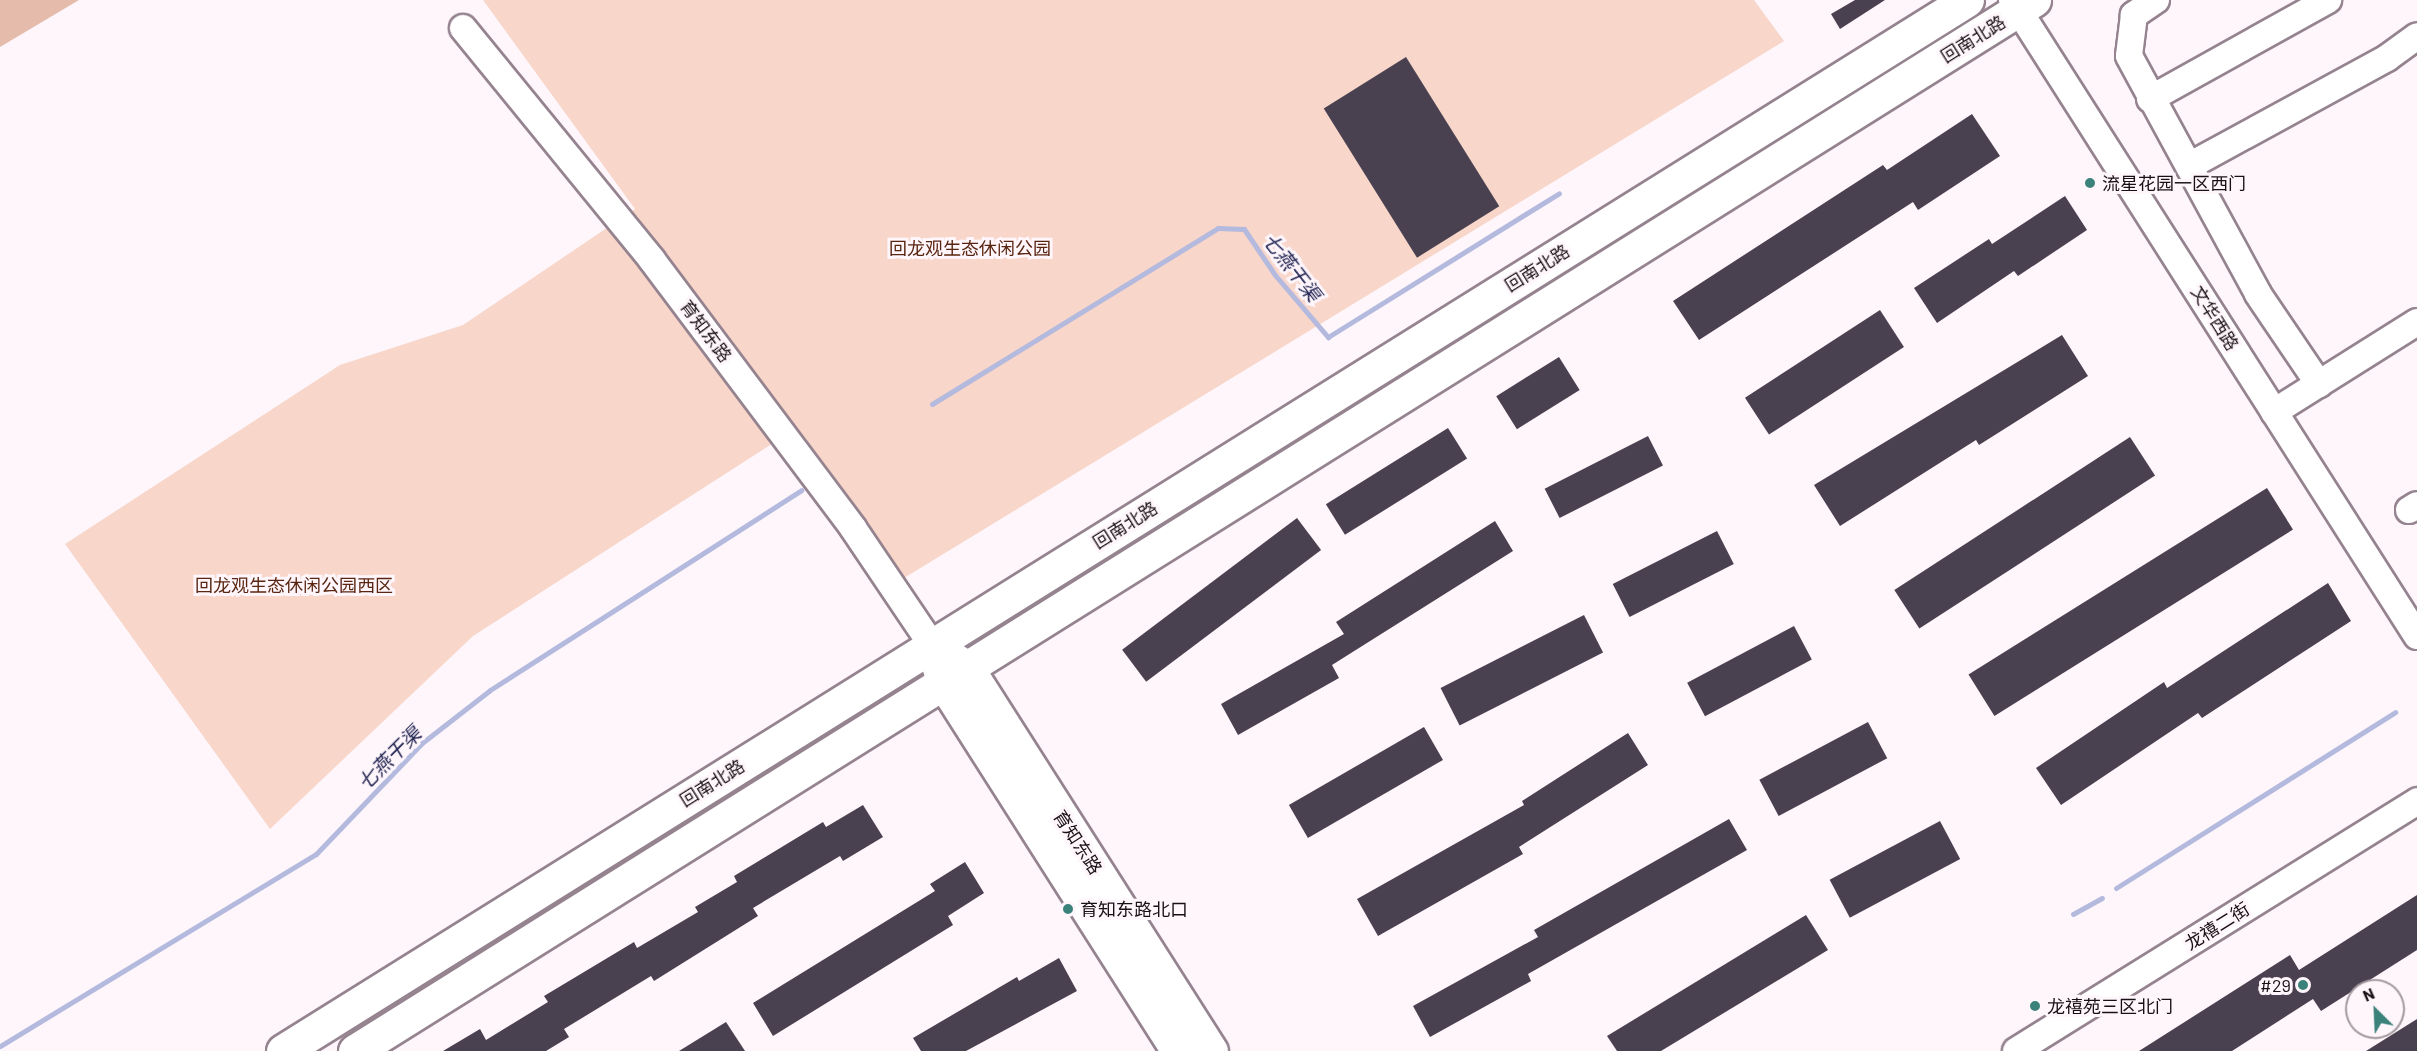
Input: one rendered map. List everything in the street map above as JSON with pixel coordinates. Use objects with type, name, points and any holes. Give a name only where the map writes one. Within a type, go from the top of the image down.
[{"type":"main road","name":"回南北路","points":[[283,1051],[1967,0]]},
{"type":"main road","name":"回南北路","points":[[355,1051],[2022,3]]},
{"type":"main road","name":"育知东路","points":[[932,645],[955,675],[1211,1051]]},
{"type":"main road","name":"育知东路","points":[[955,675],[1178,1051]]},
{"type":"street","points":[[2156,0],[2134,15],[2129,56],[2150,99],[2258,294],[2319,384]]},
{"type":"street","points":[[2150,99],[2328,0]]},
{"type":"street","name":"文华西路","points":[[2022,3],[2274,412],[2417,636]]},
{"type":"street","name":"育知东路","points":[[463,28],[659,270],[853,528],[932,645]]},
{"type":"street","points":[[2189,166],[2387,58],[2417,36]]},
{"type":"street","points":[[2274,412],[2417,322]]},
{"type":"street","name":"龙禧二街","points":[[2016,1051],[2417,801]]},
{"type":"green space","name":"回龙观生态休闲公园","points":[[483,0],[1754,0],[1784,41],[904,578],[795,429],[473,636],[270,829],[65,544],[340,365],[463,325],[635,209]]},
{"type":"shaded area","points":[[0,0],[79,0],[0,47]]},
{"type":"building","points":[[1855,0],[1885,0],[1840,29],[1831,14]]},
{"type":"building","points":[[1406,57],[1499,206],[1417,258],[1324,108]]},
{"type":"building","points":[[1972,114],[2000,156],[1918,210],[1913,202],[1699,340],[1673,301],[1883,165],[1887,170]]},
{"type":"building","points":[[2065,196],[2087,230],[2018,276],[2014,271],[1937,323],[1914,288],[1989,239],[1992,244]]},
{"type":"building","points":[[1880,310],[1904,347],[1769,435],[1745,398]]},
{"type":"building","points":[[2062,335],[2088,376],[1979,445],[1976,440],[1840,526],[1814,485]]},
{"type":"building","points":[[1559,357],[1580,390],[1517,429],[1496,396]]},
{"type":"building","points":[[1448,428],[1467,459],[1345,535],[1326,504]]},
{"type":"building","points":[[1648,436],[1663,465],[1560,518],[1545,489]]},
{"type":"building","points":[[2130,437],[2155,476],[1919,629],[1894,590]]},
{"type":"building","points":[[2267,488],[2293,530],[1994,716],[1968,675]]},
{"type":"building","points":[[1297,518],[1321,550],[1146,682],[1122,650]]},
{"type":"building","points":[[1495,521],[1513,551],[1332,665],[1339,678],[1238,735],[1221,704],[1344,634],[1336,622]]},
{"type":"building","points":[[1717,531],[1734,564],[1630,617],[1613,584]]},
{"type":"building","points":[[2328,583],[2351,621],[2202,718],[2198,713],[2061,805],[2036,768],[2164,682],[2167,688]]},
{"type":"building","points":[[1584,615],[1603,652],[1460,726],[1441,688]]},
{"type":"building","points":[[1794,626],[1812,660],[1705,716],[1687,683]]},
{"type":"building","points":[[1868,722],[1887,758],[1779,816],[1759,780]]},
{"type":"building","points":[[1424,727],[1443,760],[1308,838],[1289,805]]},
{"type":"building","points":[[1628,733],[1648,765],[1519,847],[1523,854],[1378,936],[1357,899],[1524,805],[1522,801]]},
{"type":"building","points":[[863,805],[883,837],[843,861],[840,856],[753,908],[758,916],[654,981],[651,976],[564,1029],[569,1037],[546,1051],[443,1051],[480,1029],[486,1040],[548,1002],[544,996],[634,942],[637,948],[698,912],[695,907],[737,882],[734,876],[823,822],[826,827]]},
{"type":"building","points":[[1729,819],[1747,850],[1528,974],[1531,981],[1430,1037],[1413,1006],[1538,937],[1534,930]]},
{"type":"building","points":[[1940,821],[1960,859],[1850,918],[1830,880]]},
{"type":"building","points":[[965,862],[984,893],[948,916],[953,925],[773,1036],[753,1003],[935,891],[930,884]]},
{"type":"building","name":"#29","points":[[2417,895],[2417,950],[2371,979],[2345,979],[2345,996],[2321,1011],[2313,999],[2232,1051],[2139,1051],[2290,955],[2299,970]]},
{"type":"building","points":[[1806,915],[1828,950],[1661,1051],[1617,1051],[1607,1036]]},
{"type":"building","points":[[1059,958],[1077,991],[966,1051],[921,1051],[913,1038],[1017,977],[1019,981]]},
{"type":"building","points":[[2417,1019],[2417,1051],[2366,1051],[2385,1039],[2405,1039],[2405,1027]]},
{"type":"building","points":[[726,1022],[745,1051],[679,1051]]},
{"type":"waterway","name":"七燕干渠","points":[[932,404],[1218,228],[1244,229],[1275,275],[1328,337],[1559,193]]},
{"type":"waterway","name":"七燕干渠","points":[[0,1046],[316,854],[422,743],[490,690],[801,490]]},
{"type":"waterway","points":[[2116,888],[2395,712]]},
{"type":"waterway","points":[[2073,914],[2102,898]]},
{"type":"place","name":"流星花园一区西门","points":[[2090,183]]},
{"type":"place","name":"育知东路北口","points":[[1068,909]]},
{"type":"place","name":"#29","points":[[2303,985]]},
{"type":"place","name":"龙禧苑三区北门","points":[[2035,1006]]},
{"type":"park label","name":"回龙观生态休闲公园西区","points":[[294,585]]}]
